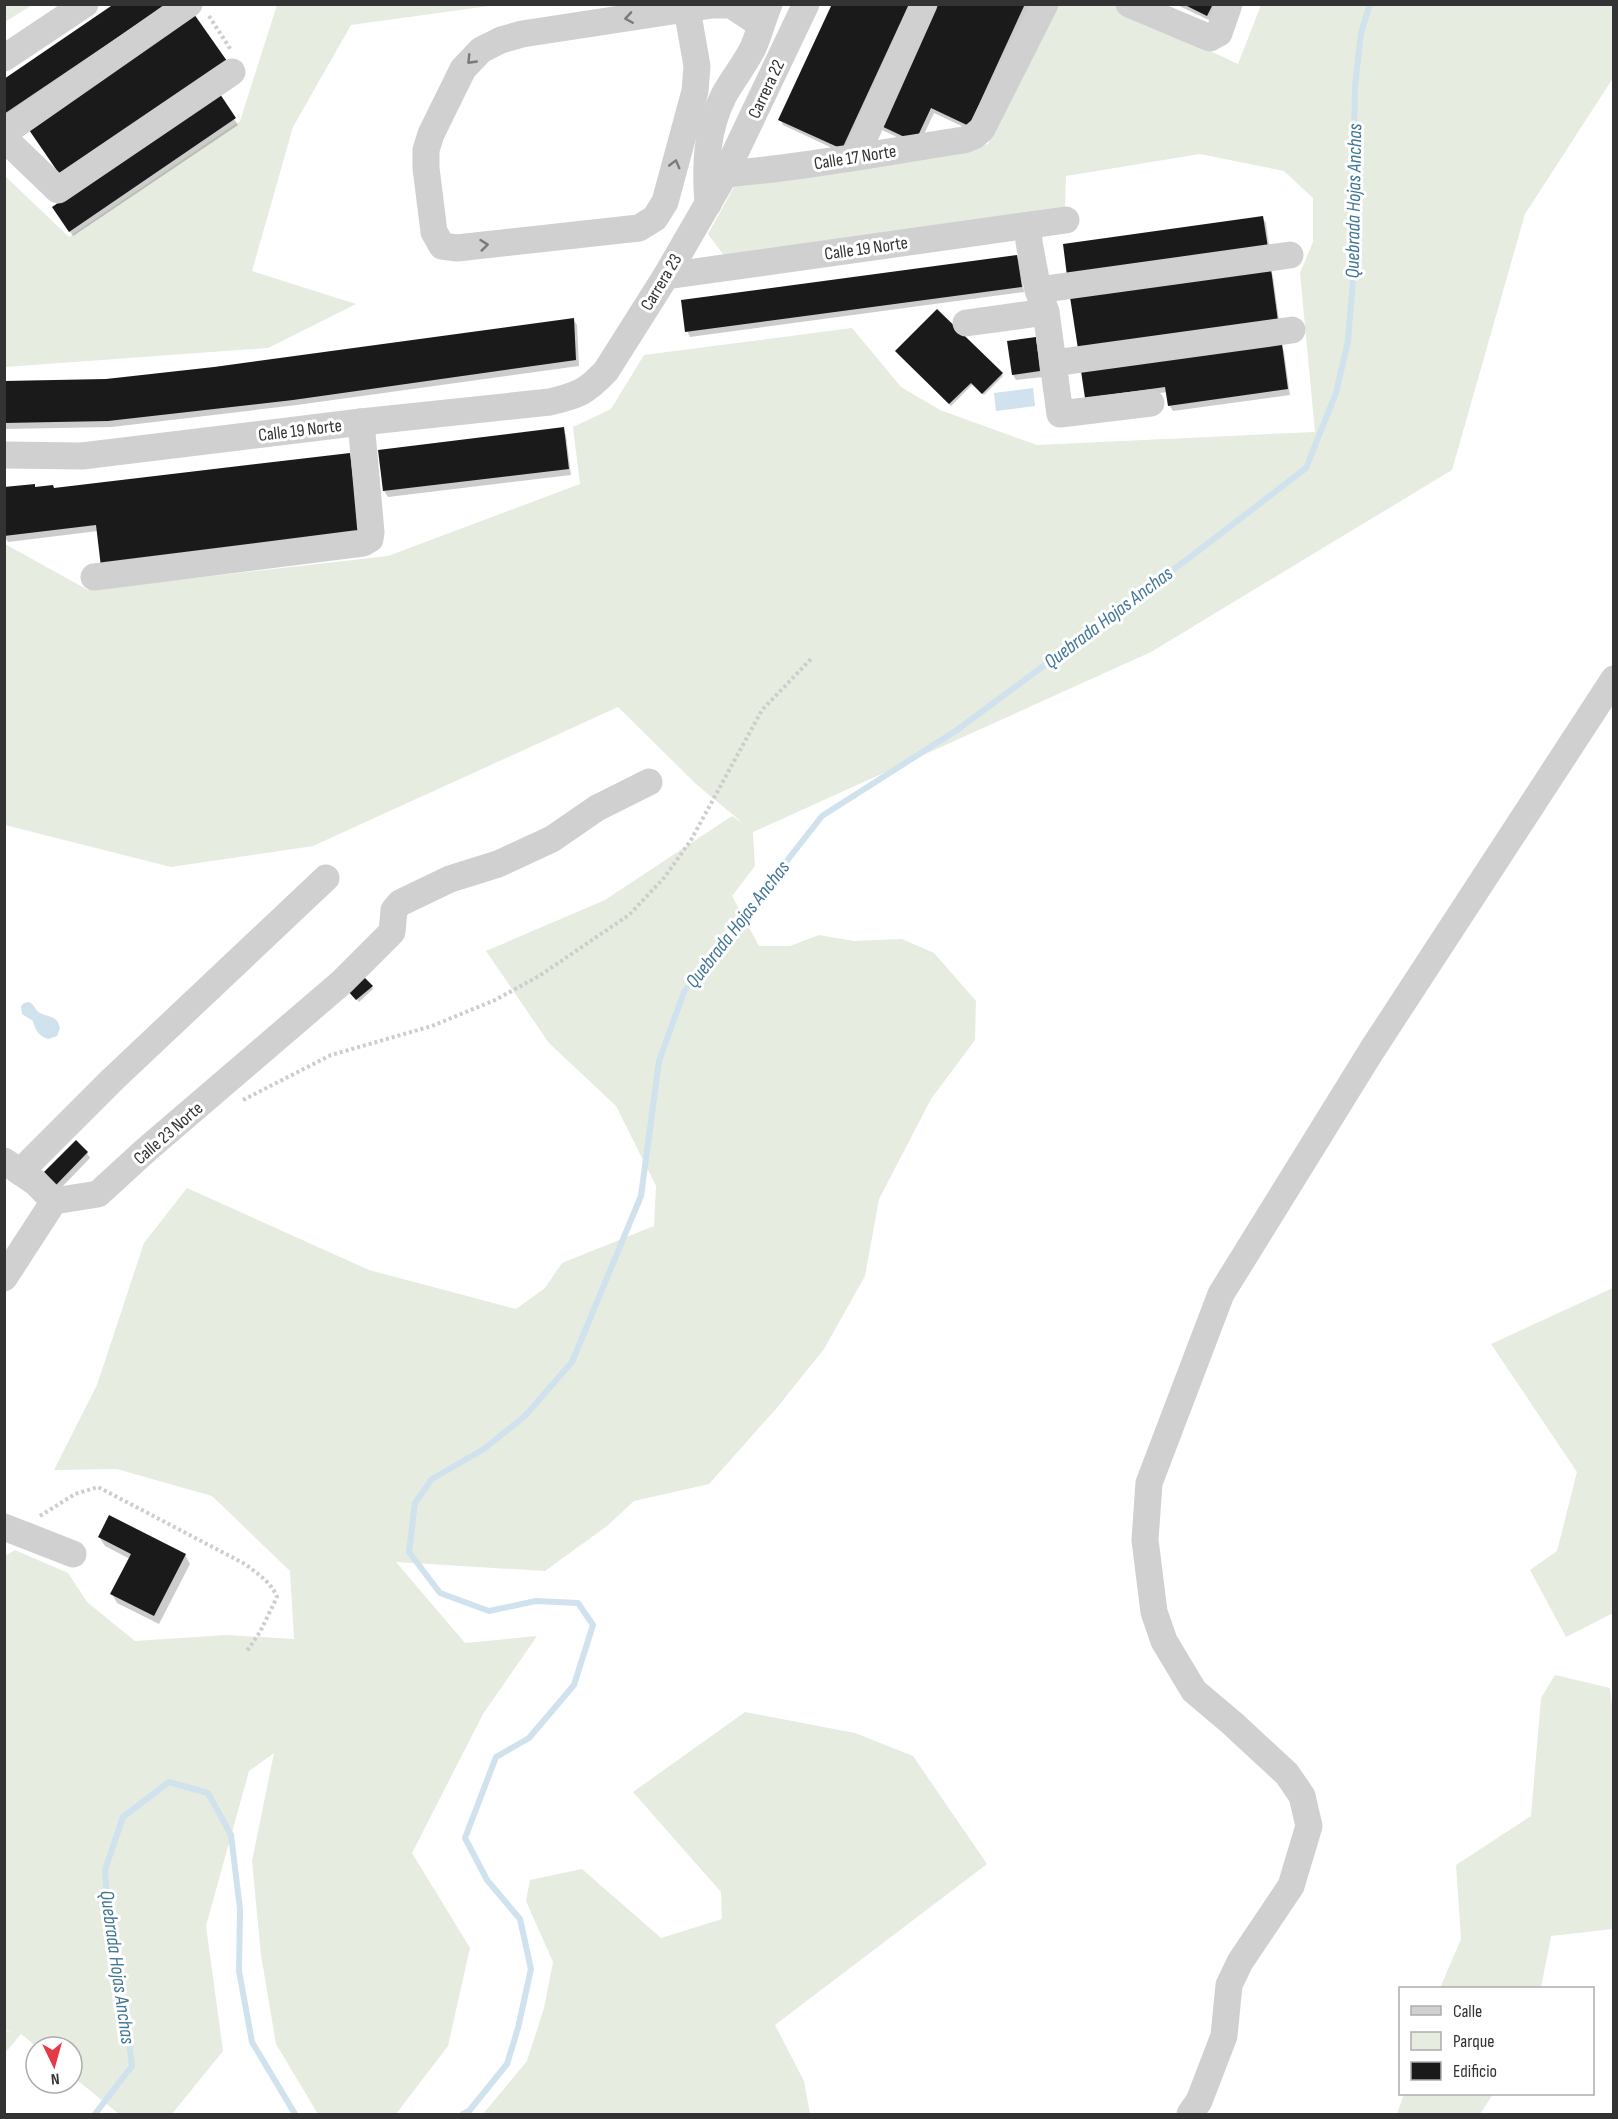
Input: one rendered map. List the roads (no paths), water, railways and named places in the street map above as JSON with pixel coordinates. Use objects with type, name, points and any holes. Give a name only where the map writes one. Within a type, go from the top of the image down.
[{"type":"street","points":[[4,58],[86,4]]},
{"type":"street","name":"Carrera 22","points":[[725,174],[806,4]]},
{"type":"street","points":[[856,156],[924,4]]},
{"type":"street","name":"Calle 17 Norte","points":[[725,174],[785,169],[964,140],[974,136],[982,129],[1045,4]]},
{"type":"street","points":[[1129,4],[1210,38],[1219,33],[1229,4]]},
{"type":"street","points":[[687,9],[697,66],[695,91],[665,202],[655,218],[639,228],[457,248],[442,246],[434,232],[426,168],[426,150],[431,134],[463,69],[481,50],[501,40],[522,34],[712,5],[731,5],[761,25],[723,98],[709,139],[705,168],[708,204]]},
{"type":"street","points":[[4,133],[198,9]]},
{"type":"street","points":[[4,138],[58,190],[232,72]]},
{"type":"street","name":"Carrera 23","points":[[592,386],[606,371],[666,276],[725,174]]},
{"type":"street","name":"Calle 19 Norte","points":[[666,276],[1066,220]]},
{"type":"street","points":[[1028,226],[1029,242],[1054,363],[1060,414],[1150,403]]},
{"type":"street","points":[[966,323],[1042,301],[1290,255]]},
{"type":"street","points":[[1054,363],[1292,330]]},
{"type":"street","name":"Calle 19 Norte","points":[[4,455],[82,456],[550,402],[576,396],[592,386]]},
{"type":"street","points":[[94,577],[363,543],[370,539],[362,422]]},
{"type":"street","points":[[1190,2115],[1199,2101],[1224,2036],[1229,1986],[1240,1962],[1291,1886],[1309,1826],[1302,1796],[1287,1774],[1194,1691],[1164,1641],[1154,1612],[1145,1540],[1149,1483],[1221,1294],[1372,1050],[1614,680]]},
{"type":"street","name":"Calle 23 Norte","points":[[54,1201],[98,1194],[342,982],[392,932],[394,910],[400,903],[450,879],[498,864],[552,839],[597,808],[649,783]]},
{"type":"street","points":[[4,1278],[54,1201],[35,1182],[12,1167],[112,1080],[326,878]]},
{"type":"street","points":[[10,1529],[73,1554]]},
{"type":"water","points":[[1033,388],[1035,406],[996,411],[994,393]]},
{"type":"water","points":[[29,1002],[40,1013],[57,1021],[60,1028],[57,1036],[48,1039],[42,1036],[36,1030],[33,1021],[22,1014],[21,1006]]},
{"type":"waterway","name":"Quebrada Hojas Anchas","points":[[463,2114],[469,2111],[507,2064],[518,2028],[531,1969],[520,1919],[487,1880],[465,1838],[496,1757],[529,1738],[574,1685],[593,1625],[578,1603],[536,1601],[489,1611],[440,1593],[409,1552],[415,1503],[432,1479],[484,1449],[525,1416],[572,1362],[641,1196],[659,1061],[684,992],[822,816],[957,730],[1306,468],[1336,393],[1348,341],[1357,233],[1353,190],[1355,86],[1361,33],[1370,4]]},
{"type":"waterway","name":"Quebrada Hojas Anchas","points":[[95,2114],[132,2066],[126,2017],[110,1938],[105,1870],[123,1817],[169,1782],[208,1793],[231,1835],[240,1909],[239,1971],[252,2042],[295,2114]]}]
